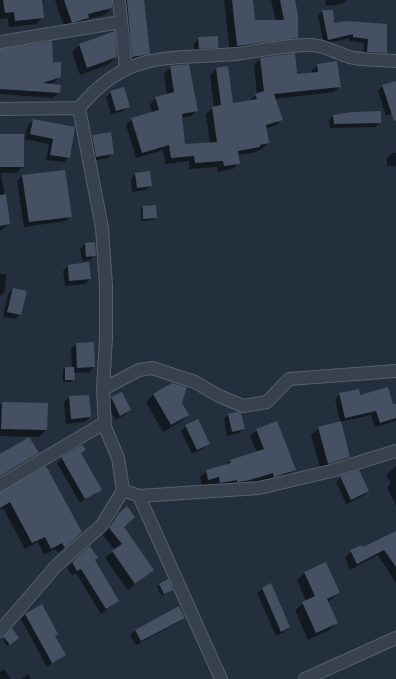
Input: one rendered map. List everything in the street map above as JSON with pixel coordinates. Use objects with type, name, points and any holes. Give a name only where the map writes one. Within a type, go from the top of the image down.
[{"type":"street","points":[[119,0],[126,68]]},
{"type":"street","points":[[0,42],[121,22]]},
{"type":"street","points":[[0,109],[80,108],[94,91],[126,68],[162,58],[235,54],[281,47],[312,45],[353,58],[396,61]]},
{"type":"street","points":[[0,631],[57,565],[102,525],[123,490],[118,458],[104,423],[103,388],[106,338],[106,286],[102,228],[80,108]]},
{"type":"street","points":[[103,388],[138,370],[152,368],[195,382],[219,396],[244,406],[267,402],[289,379],[396,371]]},
{"type":"street","points":[[0,485],[104,423]]},
{"type":"street","points":[[123,490],[139,496],[259,488],[331,471],[396,451]]},
{"type":"street","points":[[139,496],[221,679]]},
{"type":"street","points":[[305,679],[396,638]]},
{"type":"building","points":[[3,0],[42,0],[44,18],[15,21],[14,12],[5,13]]},
{"type":"building","points":[[64,0],[112,0],[112,8],[88,14],[89,18],[72,23]]},
{"type":"building","points":[[127,0],[144,0],[150,54],[132,57]]},
{"type":"building","points":[[232,0],[253,0],[255,20],[284,20],[280,0],[295,0],[298,15],[298,38],[237,46]]},
{"type":"building","points":[[322,10],[333,10],[334,23],[347,21],[387,24],[387,53],[367,52],[368,39],[353,37],[353,34],[328,40]]},
{"type":"building","points":[[115,31],[117,57],[87,68],[79,44]]},
{"type":"building","points":[[218,36],[218,48],[199,49],[198,37]]},
{"type":"building","points":[[52,41],[53,62],[61,62],[61,77],[43,83],[61,85],[60,93],[0,89],[0,49]]},
{"type":"building","points":[[295,53],[297,74],[318,72],[317,64],[337,61],[341,87],[274,94],[283,120],[266,125],[269,143],[260,145],[260,147],[238,151],[240,164],[224,166],[223,161],[195,163],[194,156],[171,158],[169,145],[142,153],[131,118],[159,110],[155,97],[174,92],[170,66],[189,64],[198,111],[182,114],[185,144],[217,142],[212,107],[221,105],[216,68],[228,66],[233,103],[257,99],[255,94],[264,91],[260,58]]},
{"type":"building","points":[[396,81],[396,120],[394,121],[382,85]]},
{"type":"building","points":[[124,87],[130,107],[116,111],[110,91]]},
{"type":"building","points":[[381,111],[381,123],[334,124],[333,115],[352,112]]},
{"type":"building","points":[[33,119],[75,127],[70,158],[50,155],[53,139],[30,134]]},
{"type":"building","points":[[111,132],[114,154],[96,157],[92,135]]},
{"type":"building","points":[[0,134],[24,134],[24,167],[0,167]]},
{"type":"building","points":[[65,170],[72,217],[29,222],[22,175]]},
{"type":"building","points":[[150,171],[152,186],[137,188],[135,173]]},
{"type":"building","points":[[6,194],[10,224],[0,226],[0,195]]},
{"type":"building","points":[[156,205],[157,218],[143,219],[143,206]]},
{"type":"building","points":[[95,242],[96,256],[86,257],[85,243]]},
{"type":"building","points":[[89,262],[91,279],[69,281],[68,265]]},
{"type":"building","points":[[13,288],[27,291],[21,315],[7,312]]},
{"type":"building","points":[[94,342],[95,367],[77,368],[76,343]]},
{"type":"building","points":[[65,367],[74,367],[75,380],[65,380]]},
{"type":"building","points":[[172,383],[187,387],[182,403],[189,415],[171,425],[153,394]]},
{"type":"building","points":[[388,387],[393,404],[396,404],[396,418],[380,423],[376,411],[345,418],[339,393],[359,389],[360,395]]},
{"type":"building","points":[[122,392],[131,410],[120,416],[111,397]]},
{"type":"building","points":[[89,395],[91,417],[71,419],[69,396]]},
{"type":"building","points":[[2,402],[48,403],[47,430],[1,429]]},
{"type":"building","points":[[237,412],[241,413],[245,429],[232,432],[228,414]]},
{"type":"building","points":[[198,419],[210,444],[197,450],[185,425]]},
{"type":"building","points":[[277,421],[296,470],[274,477],[273,473],[246,481],[237,482],[237,480],[220,483],[219,477],[208,480],[206,470],[231,463],[230,460],[264,449],[256,429]]},
{"type":"building","points":[[341,421],[350,457],[328,464],[318,427]]},
{"type":"building","points":[[29,437],[39,453],[0,476],[0,454]]},
{"type":"building","points":[[82,445],[86,450],[81,453],[102,490],[85,499],[61,457]]},
{"type":"building","points":[[46,466],[82,532],[65,548],[62,543],[51,549],[45,537],[32,543],[10,502],[0,508],[0,492]]},
{"type":"building","points":[[359,470],[369,491],[351,500],[340,476]]},
{"type":"building","points":[[127,506],[135,517],[124,527],[154,570],[135,584],[112,551],[122,544],[109,528],[118,514]]},
{"type":"building","points":[[396,531],[396,567],[384,550],[357,564],[350,550],[362,545],[363,547]]},
{"type":"building","points":[[90,546],[98,558],[95,560],[119,601],[106,609],[81,569],[77,571],[72,562]]},
{"type":"building","points":[[326,562],[340,593],[327,599],[338,623],[316,633],[302,602],[315,596],[304,572]]},
{"type":"building","points":[[168,579],[173,590],[164,594],[159,584]]},
{"type":"building","points":[[271,583],[290,627],[281,632],[262,588]]},
{"type":"building","points":[[42,604],[58,634],[55,636],[66,655],[52,663],[25,614]]},
{"type":"building","points":[[179,606],[185,618],[141,641],[135,630]]},
{"type":"building","points":[[12,628],[19,638],[10,645],[4,637]]}]
